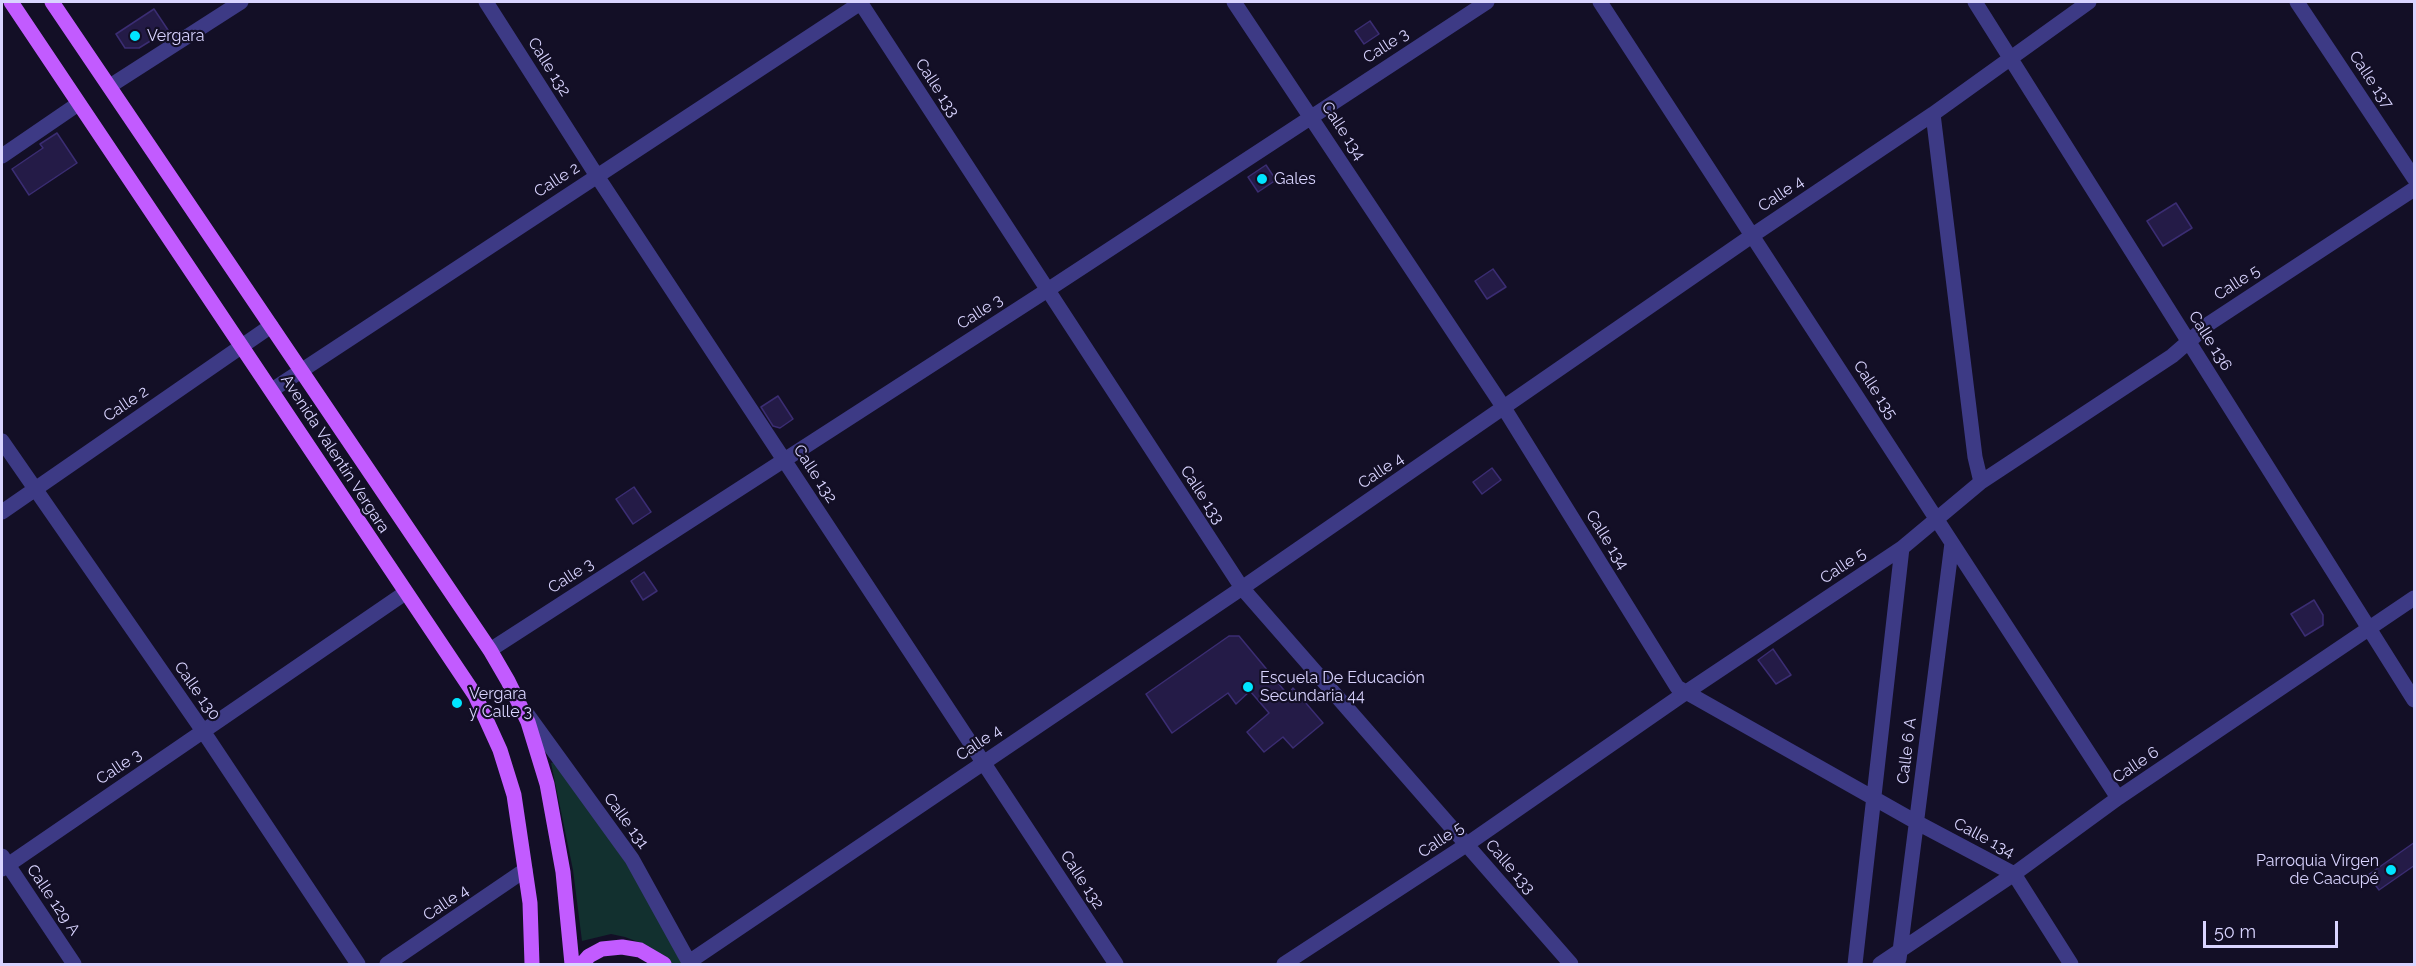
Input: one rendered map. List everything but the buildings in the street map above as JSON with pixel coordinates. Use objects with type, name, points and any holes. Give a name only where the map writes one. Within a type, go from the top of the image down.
[{"type":"main road","name":"Avenida Valentín Vergara","points":[[11,2],[272,390],[485,714],[508,774],[525,870],[532,964]]},
{"type":"main road","name":"Avenida Valentín Vergara","points":[[52,2],[490,650],[521,706],[534,737],[554,813],[567,901],[572,964]]},
{"type":"main road","points":[[582,964],[589,956],[602,949],[622,946],[640,950],[664,964]]},
{"type":"street","points":[[110,86],[241,2]]},
{"type":"street","name":"Calle 132","points":[[486,2],[597,176],[1116,964]]},
{"type":"street","name":"Calle 2","points":[[272,390],[861,2]]},
{"type":"street","name":"Calle 133","points":[[861,2],[1046,291],[1242,588],[1571,964]]},
{"type":"street","name":"Calle 134","points":[[1234,2],[1504,408],[1677,687],[1874,799],[2014,874],[2071,964]]},
{"type":"street","name":"Calle 3","points":[[490,650],[1046,291],[1487,2]]},
{"type":"street","name":"Calle 135","points":[[1600,2],[2118,798]]},
{"type":"street","name":"Calle 136","points":[[1974,2],[2415,700]]},
{"type":"street","name":"Calle 4","points":[[689,963],[982,762],[1242,588],[1753,235],[1933,114],[2089,2]]},
{"type":"street","name":"Calle 137","points":[[2297,2],[2415,178]]},
{"type":"street","points":[[2,156],[78,104]]},
{"type":"street","points":[[1933,114],[1975,457],[1981,482]]},
{"type":"street","name":"Calle 5","points":[[1284,964],[1466,845],[1686,693],[1902,549],[1981,482],[2172,356],[2210,322],[2415,189]]},
{"type":"street","name":"Calle 2","points":[[2,512],[271,326]]},
{"type":"street","name":"Calle 130","points":[[2,441],[203,731],[358,964]]},
{"type":"street","name":"Calle 6 A","points":[[1899,959],[1952,543]]},
{"type":"street","name":"Calle 6 A","points":[[1855,964],[1902,549]]},
{"type":"street","name":"Calle 3","points":[[4,864],[405,593]]},
{"type":"street","name":"Calle 6","points":[[1880,964],[1899,959],[2118,798],[2415,598]]},
{"type":"street","name":"Calle 131","points":[[521,706],[632,859],[689,963]]},
{"type":"street","name":"Calle 129 A","points":[[4,864],[74,964]]},
{"type":"street","name":"Calle 4","points":[[387,964],[525,870]]},
{"type":"green space","points":[[557,761],[638,881],[682,964],[671,964],[641,943],[625,937],[611,934],[582,941],[573,870],[551,763]]},
{"type":"place","name":"Vergara","points":[[135,36]]},
{"type":"place","name":"Gales","points":[[1262,179]]},
{"type":"place","name":"Escuela De Educación Secundaria 44","points":[[1248,687]]},
{"type":"place","name":"Vergara y Calle 3","points":[[457,703]]},
{"type":"place","name":"Parroquia Virgen de Caacupé","points":[[2391,870]]}]
